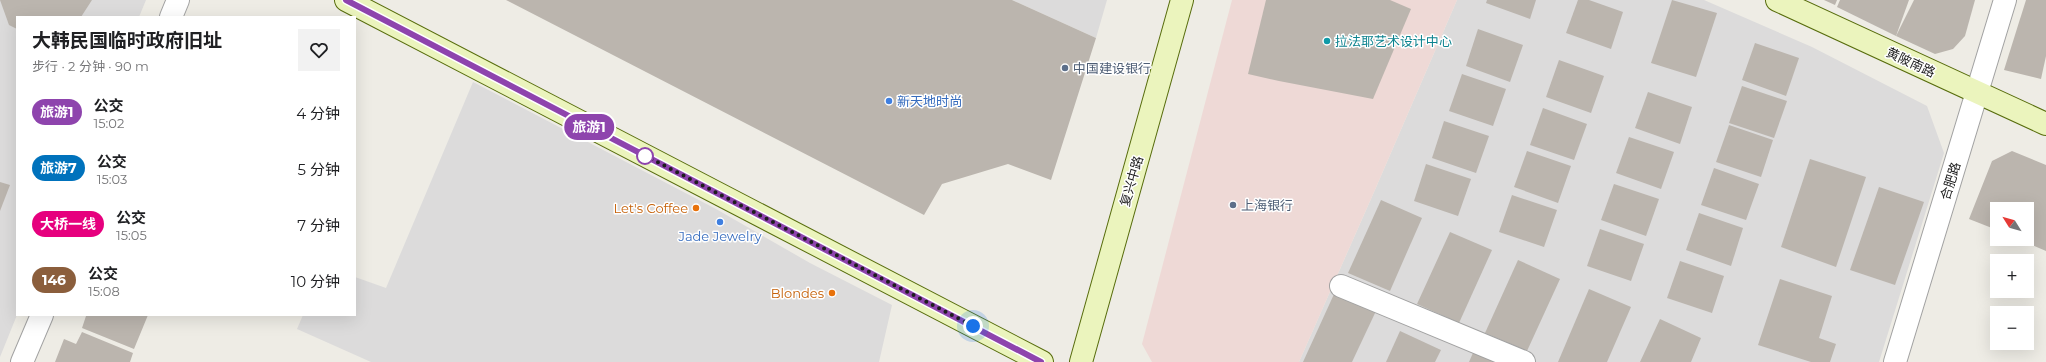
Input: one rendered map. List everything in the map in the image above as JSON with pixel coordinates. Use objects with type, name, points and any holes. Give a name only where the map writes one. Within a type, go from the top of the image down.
[{"type":"street","points":[[171,16],[178,0]]},
{"type":"street","points":[[346,0],[1042,362]]},
{"type":"street","name":"复兴中路","points":[[1081,362],[1182,0]]},
{"type":"street","name":"黄陂南路","points":[[1777,0],[2046,124]]},
{"type":"street","name":"合肥路","points":[[1895,362],[2005,0]]},
{"type":"street","points":[[1341,286],[1524,362]]},
{"type":"street","points":[[22,362],[42,316]]},
{"type":"shaded area","points":[[0,0],[146,0],[139,16],[16,16],[17,316],[0,357]]},
{"type":"shaded area","points":[[1012,0],[1107,0],[1096,38]]},
{"type":"shaded area","points":[[1232,0],[1457,0],[1299,362],[1152,362],[1142,344]]},
{"type":"shaded area","points":[[1457,0],[1704,0],[1812,47],[1927,106],[1944,153],[1879,362],[1299,362]]},
{"type":"shaded area","points":[[473,82],[716,209],[810,263],[892,305],[879,362],[371,362],[297,329],[303,316],[356,316],[356,277],[386,288]]},
{"type":"building","points":[[0,0],[92,0],[82,16],[16,16],[16,28],[9,25]]},
{"type":"building","name":"新天地时尚","points":[[506,0],[1012,0],[1096,38],[1051,180],[1008,164],[942,184],[924,215]]},
{"type":"building","name":"拉法耶艺术设计中心","points":[[1266,0],[1390,0],[1411,9],[1373,99],[1248,74]]},
{"type":"building","points":[[1487,0],[1536,0],[1530,19],[1486,3]]},
{"type":"building","points":[[1578,0],[1589,0],[1623,12],[1611,49],[1566,33]]},
{"type":"building","points":[[1672,0],[1717,13],[1696,77],[1651,63]]},
{"type":"building","points":[[1824,0],[1837,0],[1835,5]]},
{"type":"building","points":[[1840,0],[1909,0],[1896,36],[1837,7]]},
{"type":"building","points":[[1914,0],[1975,0],[1965,36],[1953,49],[1935,54],[1896,36]]},
{"type":"building","points":[[2026,0],[2046,0],[2046,56],[2041,79],[2004,70]]},
{"type":"building","points":[[1478,29],[1523,45],[1510,82],[1466,66]]},
{"type":"building","points":[[1755,43],[1799,58],[1786,96],[1742,80]]},
{"type":"building","points":[[1559,60],[1604,76],[1591,113],[1546,97]]},
{"type":"building","points":[[1462,74],[1506,89],[1493,126],[1449,111]]},
{"type":"building","points":[[1742,86],[1787,101],[1774,138],[1729,123]]},
{"type":"building","points":[[1648,92],[1692,107],[1680,144],[1635,128]]},
{"type":"building","points":[[1543,108],[1587,124],[1574,160],[1530,145]]},
{"type":"building","points":[[1444,121],[1489,136],[1476,173],[1432,158]]},
{"type":"building","points":[[1729,125],[1773,140],[1761,177],[1716,162]]},
{"type":"building","points":[[1629,137],[1674,152],[1661,189],[1616,173]]},
{"type":"building","points":[[1527,151],[1571,166],[1558,203],[1514,187]]},
{"type":"building","points":[[2012,151],[2046,165],[2046,251],[2034,246],[2034,202],[1990,202],[1990,227],[1969,219],[1992,161]]},
{"type":"building","points":[[1810,159],[1866,177],[1836,267],[1781,247]]},
{"type":"building","points":[[1426,164],[1471,179],[1458,216],[1414,201]]},
{"type":"building","points":[[1714,168],[1759,184],[1746,220],[1701,205]]},
{"type":"building","points":[[0,182],[10,185],[0,211]]},
{"type":"building","points":[[1614,184],[1659,199],[1646,236],[1601,220]]},
{"type":"building","points":[[1879,187],[1924,202],[1895,285],[1850,270]]},
{"type":"building","points":[[1512,195],[1557,210],[1544,247],[1499,232]]},
{"type":"building","points":[[1381,200],[1422,218],[1390,291],[1348,273]]},
{"type":"building","points":[[1699,213],[1743,228],[1731,266],[1686,250]]},
{"type":"building","points":[[1600,229],[1644,244],[1631,281],[1587,266]]},
{"type":"building","points":[[1450,232],[1492,250],[1459,323],[1417,304]]},
{"type":"building","points":[[1518,260],[1560,279],[1527,351],[1485,333]]},
{"type":"building","points":[[1680,261],[1724,276],[1712,313],[1667,298]]},
{"type":"building","points":[[1780,279],[1832,296],[1819,338],[1836,344],[1830,362],[1811,362],[1758,345]]},
{"type":"building","points":[[1589,289],[1631,307],[1607,362],[1558,362]]},
{"type":"building","points":[[1335,292],[1376,311],[1352,362],[1303,362]]},
{"type":"building","points":[[86,316],[148,316],[134,349],[82,328]]},
{"type":"building","points":[[1660,319],[1701,338],[1691,362],[1640,362]]},
{"type":"building","points":[[1400,331],[1441,350],[1435,362],[1386,362]]},
{"type":"building","points":[[82,332],[133,353],[130,362],[55,362],[64,339],[76,344]]},
{"type":"building","points":[[1476,346],[1509,362],[1469,362]]},
{"type":"bus line","name":"旅游1","points":[[346,0],[1041,362]]},
{"type":"place","name":"拉法耶艺术设计中心","points":[[1327,41]]},
{"type":"place","name":"中国建设银行","points":[[1065,68]]},
{"type":"place","name":"新天地时尚","points":[[889,101]]},
{"type":"place","name":"上海银行","points":[[1233,205]]},
{"type":"place","name":"Let's Coffee","points":[[696,208]]},
{"type":"place","name":"Jade Jewelry","points":[[720,222]]},
{"type":"place","name":"Blondes","points":[[832,293]]},
{"type":"route","points":[[645,156],[642,154],[973,326]]}]
